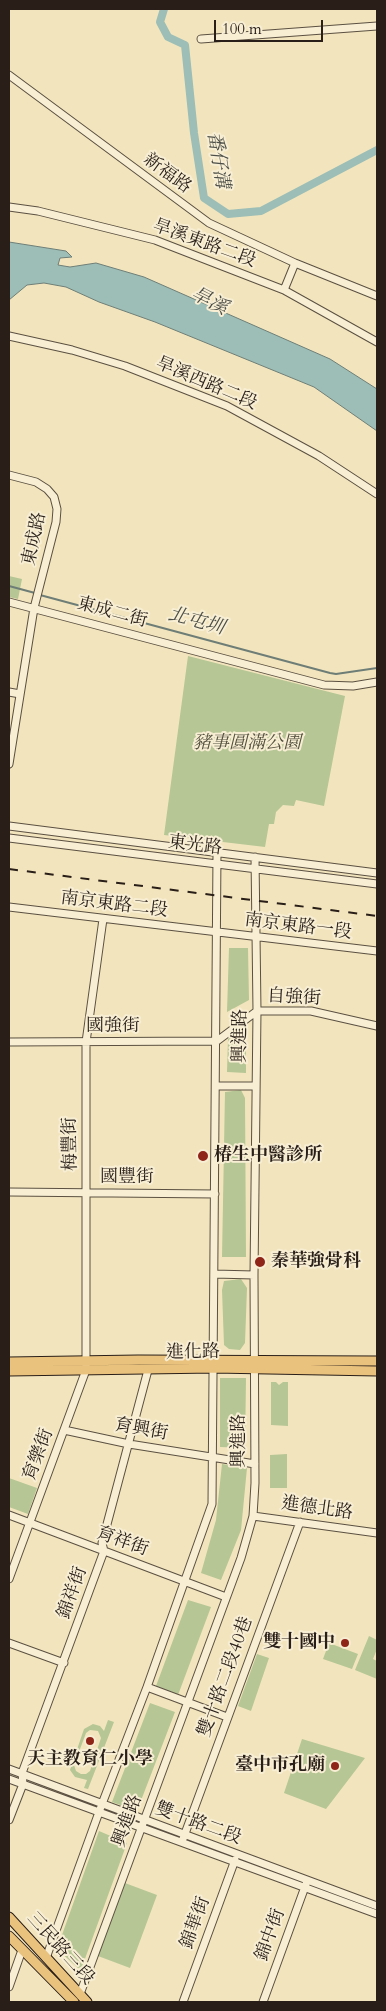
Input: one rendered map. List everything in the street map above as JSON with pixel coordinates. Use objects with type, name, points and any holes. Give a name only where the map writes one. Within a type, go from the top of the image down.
[{"type":"main road","name":"進化路","points":[[254,1365],[377,1361]]},
{"type":"main road","name":"進化路","points":[[9,1362],[148,1370],[214,1364]]},
{"type":"main road","name":"進化路","points":[[9,1371],[86,1366],[214,1364],[377,1371]]},
{"type":"main road","name":"三民路三段","points":[[9,1917],[87,2002]]},
{"type":"main road","name":"三民路三段","points":[[9,1936],[74,2002]]},
{"type":"street","points":[[201,40],[377,26]]},
{"type":"street","name":"新福路","points":[[9,76],[209,223],[295,263],[377,296]]},
{"type":"street","name":"旱溪東路二段","points":[[9,207],[38,211],[155,240],[284,290],[377,342]]},
{"type":"street","points":[[284,290],[295,263]]},
{"type":"street","name":"旱溪西路二段","points":[[9,336],[72,350],[125,366],[227,406],[319,456],[377,494]]},
{"type":"street","name":"東成路","points":[[9,475],[36,482],[47,489],[54,498],[57,509],[56,522],[34,608]]},
{"type":"street","name":"東成二街","points":[[9,602],[315,683],[353,686],[377,682]]},
{"type":"street","points":[[9,764],[34,608]]},
{"type":"street","points":[[9,692],[20,694]]},
{"type":"street","name":"東光路","points":[[9,826],[377,873]]},
{"type":"street","name":"東光路","points":[[9,838],[377,884]]},
{"type":"street","name":"興進路","points":[[46,1958],[212,1504],[217,852]]},
{"type":"street","name":"興進路","points":[[80,1994],[241,1558],[253,1516],[255,1464],[254,1274],[257,1011],[255,857]]},
{"type":"street","name":"南京東路二段","points":[[9,907],[216,932]]},
{"type":"street","name":"梅豐街","points":[[86,1366],[86,1042],[103,919]]},
{"type":"street","name":"南京東路一段","points":[[216,932],[377,951]]},
{"type":"street","name":"自強街","points":[[217,1041],[257,1011],[311,1011],[377,1026]]},
{"type":"street","name":"國強街","points":[[9,1042],[217,1041]]},
{"type":"street","points":[[216,1086],[255,1086]]},
{"type":"street","name":"國豐街","points":[[9,1192],[215,1194]]},
{"type":"street","points":[[214,1274],[254,1274]]},
{"type":"street","name":"育樂街","points":[[9,1579],[86,1366]]},
{"type":"street","name":"錦祥街","points":[[9,1820],[23,1784],[22,1773],[104,1551],[102,1542],[148,1370]]},
{"type":"street","name":"育興街","points":[[64,1430],[129,1444],[255,1464]]},
{"type":"street","name":"育祥街","points":[[9,1515],[226,1597]]},
{"type":"street","name":"進德北路","points":[[253,1516],[377,1533]]},
{"type":"street","name":"雙十路二段40巷","points":[[183,1838],[300,1522]]},
{"type":"street","points":[[9,1643],[64,1663]]},
{"type":"street","points":[[147,1686],[227,1718]]},
{"type":"street","name":"雙十路二段","points":[[9,1769],[101,1808],[142,1829],[183,1838]]},
{"type":"street","name":"雙十路二段","points":[[9,1779],[144,1820],[183,1838],[377,1914]]},
{"type":"street","name":"雙十路二段","points":[[236,1858],[308,1879],[377,1906]]},
{"type":"street","name":"錦華街","points":[[183,2002],[236,1858]]},
{"type":"street","name":"錦中街","points":[[263,2002],[308,1879]]},
{"type":"street","points":[[9,1987],[22,1950]]},
{"type":"green space","points":[[9,576],[22,579],[18,599],[9,597]]},
{"type":"green space","name":"豬事圓滿公園","points":[[188,656],[345,696],[324,806],[296,800],[294,806],[283,805],[276,812],[274,824],[269,824],[265,847],[164,835]]},
{"type":"green space","points":[[229,948],[248,948],[249,1000],[227,1012]]},
{"type":"green space","points":[[246,1027],[246,1073],[227,1072],[228,1039]]},
{"type":"green space","points":[[241,1090],[245,1098],[246,1257],[222,1257],[225,1092]]},
{"type":"green space","points":[[241,1279],[247,1288],[245,1343],[240,1350],[229,1349],[224,1345],[222,1290],[224,1281]]},
{"type":"green space","points":[[220,1378],[246,1378],[245,1448],[220,1447]]},
{"type":"green space","points":[[271,1382],[276,1382],[279,1385],[283,1382],[288,1382],[288,1426],[271,1425]]},
{"type":"green space","points":[[287,1454],[287,1488],[270,1488],[270,1455]]},
{"type":"green space","points":[[222,1464],[247,1468],[241,1530],[221,1580],[201,1573],[216,1520]]},
{"type":"green space","points":[[9,1478],[37,1488],[28,1514],[9,1507]]},
{"type":"green space","points":[[188,1600],[211,1607],[178,1695],[156,1686]]},
{"type":"green space","points":[[369,1636],[377,1640],[377,1649],[373,1659],[377,1661],[377,1679],[355,1670]]},
{"type":"green space","points":[[329,1643],[358,1654],[352,1669],[323,1659]]},
{"type":"green space","points":[[257,1654],[269,1658],[251,1711],[238,1706]]},
{"type":"green space","points":[[150,1703],[175,1712],[137,1811],[112,1802]]},
{"type":"green space","points":[[108,1720],[114,1722],[88,1789],[84,1788],[87,1780],[75,1777],[70,1770],[84,1729],[93,1724],[100,1726],[104,1731]],"holes":[[[90,1730],[98,1731],[101,1738],[90,1771],[86,1774],[81,1774],[76,1771],[74,1765],[86,1733]]]},
{"type":"green space","points":[[302,1739],[365,1758],[326,1809],[284,1793]]},
{"type":"green space","points":[[99,1831],[127,1843],[82,1967],[78,1968],[57,1949]]},
{"type":"green space","points":[[125,1883],[157,1895],[130,1968],[98,1956]]},
{"type":"water","points":[[9,242],[66,251],[72,257],[60,258],[58,265],[70,267],[96,263],[144,277],[330,359],[377,389],[377,431],[314,387],[155,322],[99,302],[66,287],[44,283],[27,285],[9,300]]},
{"type":"waterway","name":"番仔溝","points":[[164,9],[160,22],[168,37],[185,45],[194,133],[204,198],[228,214],[261,211],[377,150]]},
{"type":"waterway","name":"北屯圳","points":[[9,586],[35,593]]},
{"type":"waterway","name":"北屯圳","points":[[40,595],[330,673],[336,674],[377,668]]},
{"type":"railway","points":[[9,869],[377,916]]},
{"type":"place","name":"椿生中醫診所","points":[[203,1156]]},
{"type":"place","name":"秦華強骨科","points":[[260,1262]]},
{"type":"place","name":"雙十國中","points":[[345,1643]]},
{"type":"place","name":"天主教育仁小學","points":[[90,1741]]},
{"type":"place","name":"臺中市孔廟","points":[[335,1766]]},
{"type":"water label","name":"旱溪","points":[[209,302]]}]
